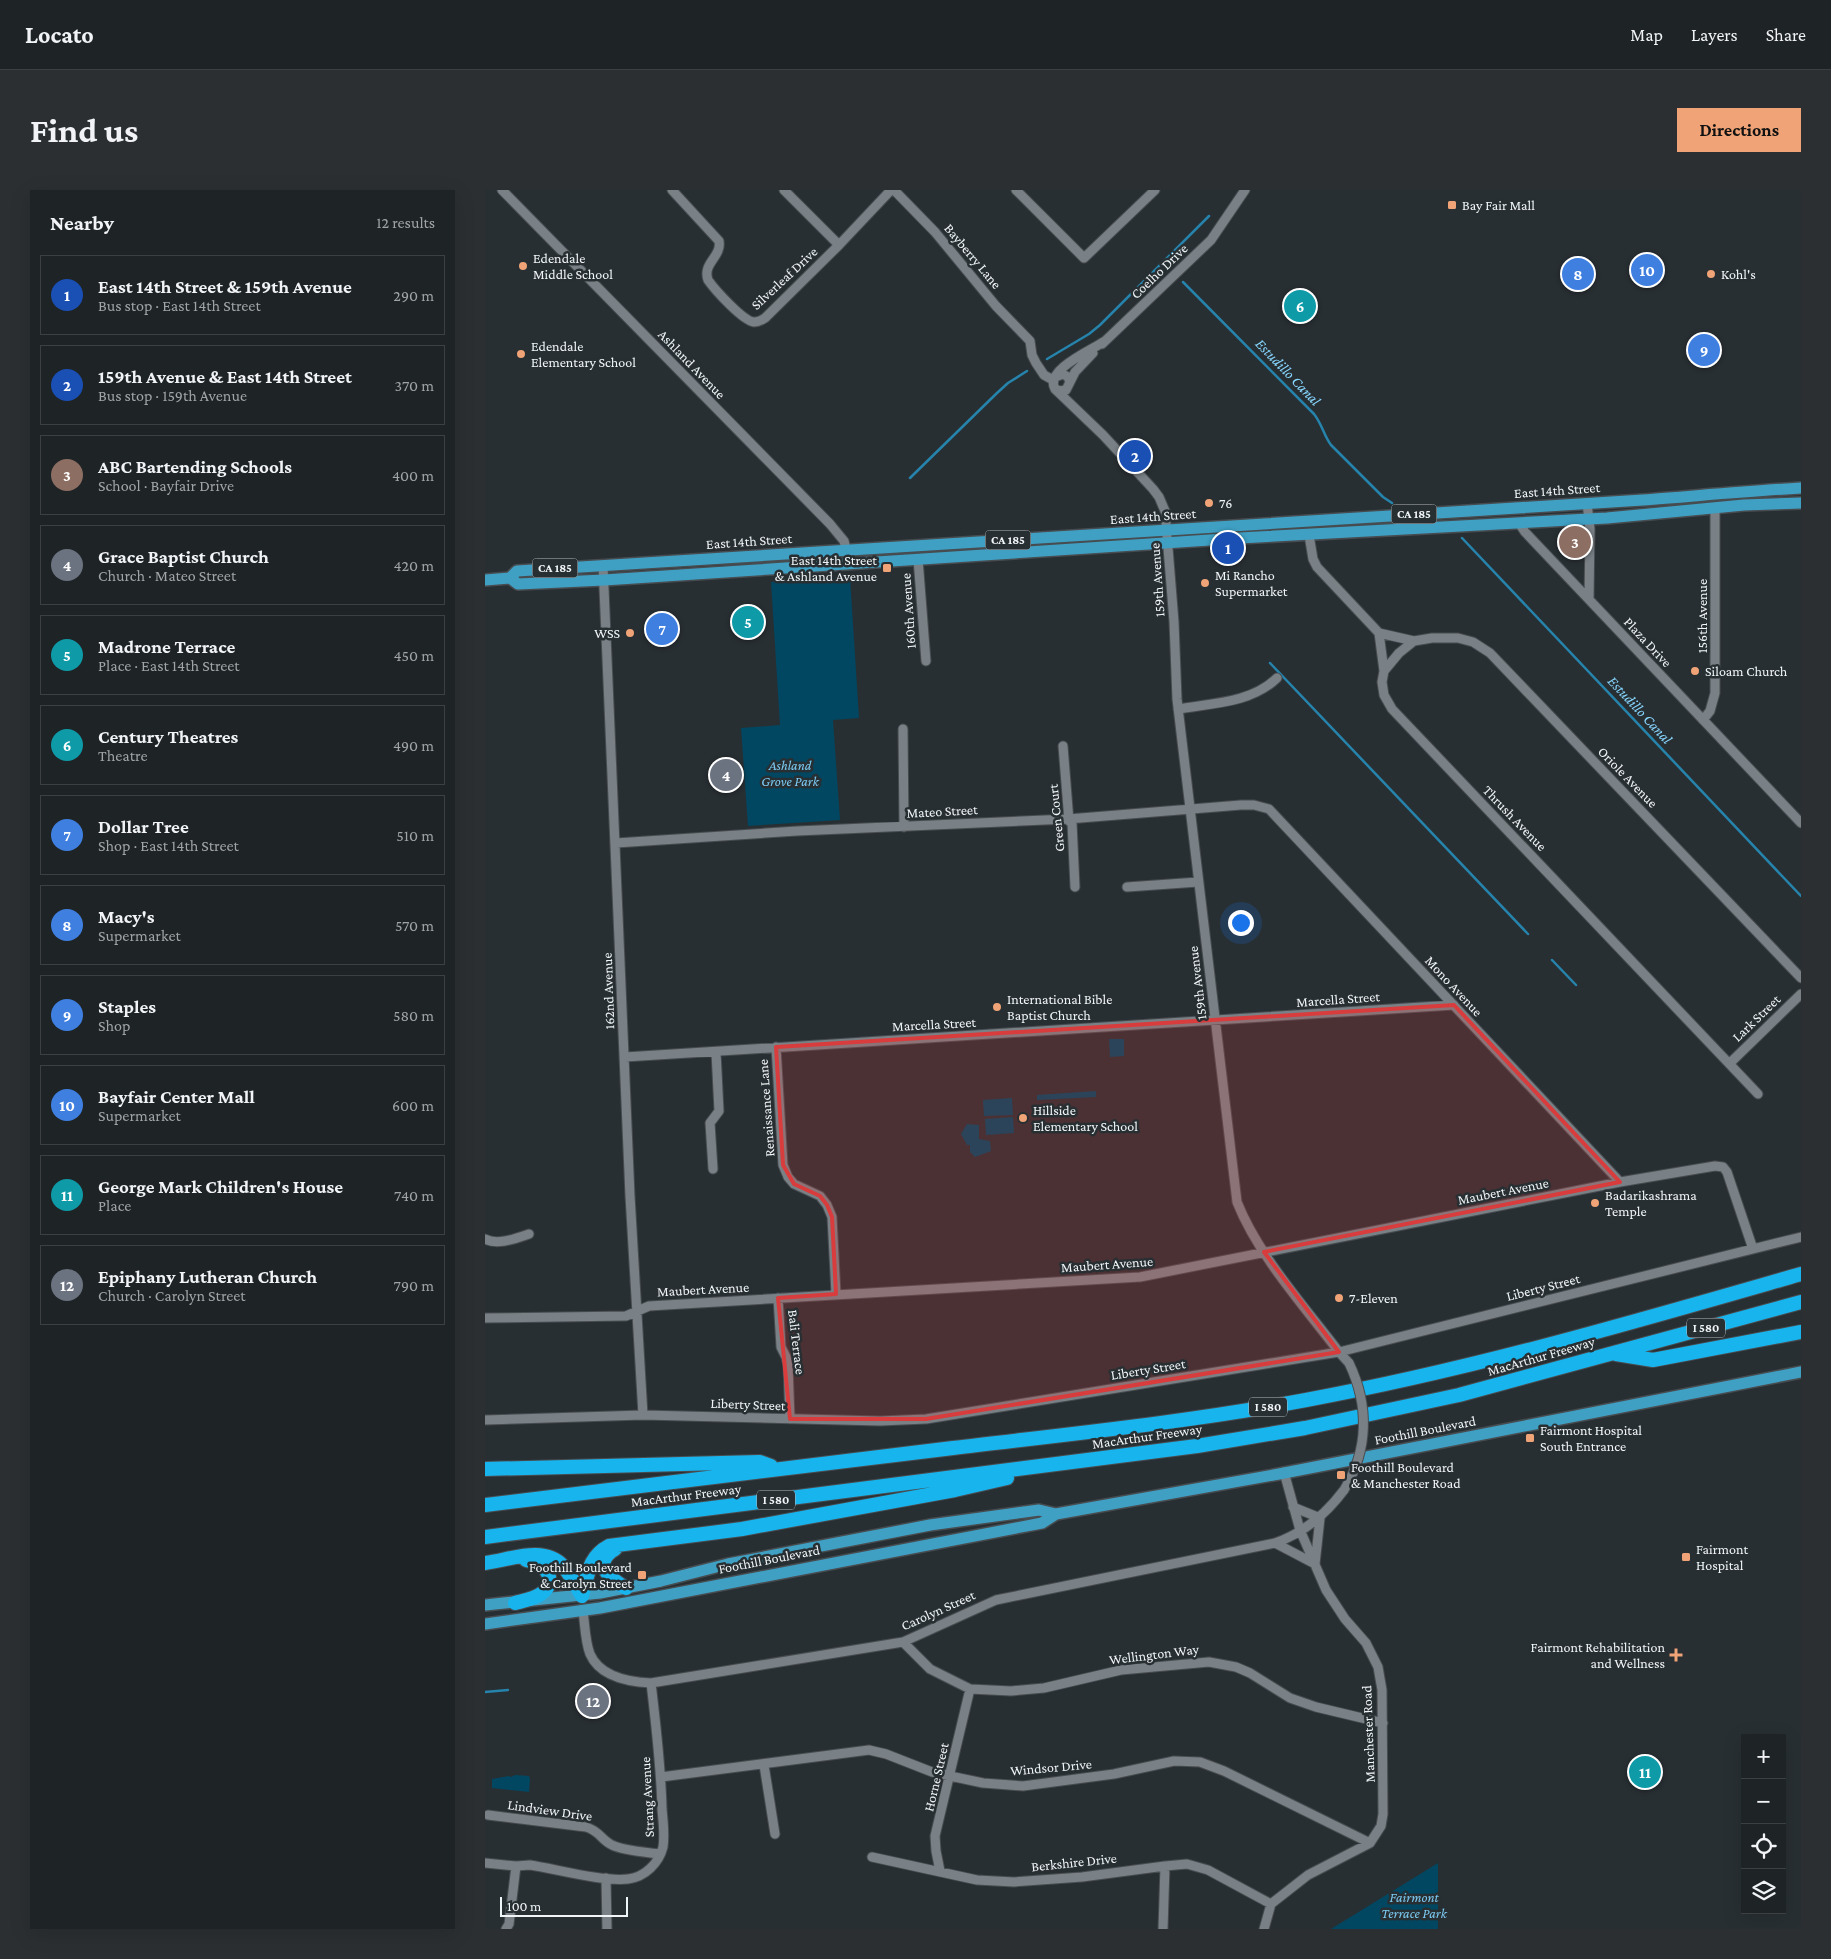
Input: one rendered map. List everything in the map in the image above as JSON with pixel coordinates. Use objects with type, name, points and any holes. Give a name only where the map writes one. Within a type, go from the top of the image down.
[{"type":"highway","points":[[1747,1289],[1801,1266]]},
{"type":"highway","name":"MacArthur Freeway","points":[[485,1505],[1107,1430],[1301,1401],[1406,1380],[1496,1359],[1801,1274]]},
{"type":"highway","name":"MacArthur Freeway","points":[[485,1538],[1215,1443],[1360,1417],[1459,1395],[1801,1302]]},
{"type":"highway","points":[[1610,1354],[1653,1360],[1801,1332]]},
{"type":"highway","points":[[485,1469],[760,1462],[778,1469]]},
{"type":"highway","points":[[582,1596],[589,1565],[601,1550],[609,1546],[789,1520],[964,1488],[1067,1463]]},
{"type":"highway","points":[[626,1588],[609,1576],[604,1566],[604,1559],[614,1549],[640,1541]]},
{"type":"highway","points":[[487,1562],[527,1555],[549,1557],[561,1564],[582,1596]]},
{"type":"highway","points":[[487,1562],[527,1560],[540,1564],[548,1572],[548,1585],[540,1596],[515,1603]]},
{"type":"main road","name":"East 14th Street","points":[[485,580],[510,578],[517,571],[1801,488]]},
{"type":"main road","name":"East 14th Street","points":[[510,578],[518,584],[604,580],[1168,543],[1646,516],[1744,505],[1801,502]]},
{"type":"main road","name":"Foothill Boulevard","points":[[485,1624],[583,1611],[1042,1523],[1056,1514],[1801,1372]]},
{"type":"main road","name":"Foothill Boulevard","points":[[485,1605],[582,1596],[626,1588],[728,1564],[930,1525],[1039,1510],[1056,1514]]},
{"type":"main road","name":"Carolyn Street","points":[[582,1596],[583,1611]]},
{"type":"street","name":"Ashland Avenue","points":[[502,190],[825,520],[844,541],[848,550],[850,564]]},
{"type":"street","name":"Silverleaf Drive","points":[[672,190],[719,241],[719,250],[707,267],[707,280],[742,316],[753,322],[765,318],[893,190]]},
{"type":"street","points":[[784,190],[839,245]]},
{"type":"street","name":"Bayberry Lane","points":[[893,190],[935,232],[996,306],[1030,340]]},
{"type":"street","points":[[1016,190],[1084,258],[1149,192]]},
{"type":"street","name":"Coelho Drive","points":[[1228,216],[1241,190]]},
{"type":"street","name":"Coelho Drive","points":[[1070,383],[1079,366],[1211,240],[1245,190]]},
{"type":"street","name":"159th Avenue","points":[[1030,340],[1035,363],[1054,382],[1073,407],[1153,489],[1162,504],[1167,530],[1178,709],[1237,1202],[1244,1220],[1264,1252],[1339,1352],[1349,1362],[1361,1396],[1364,1428],[1359,1459],[1344,1490],[1320,1518],[1300,1530]]},
{"type":"street","name":"Coelho Drive","points":[[1054,382],[1063,366],[1105,341]]},
{"type":"street","points":[[1070,383],[1068,388],[1063,391],[1054,382],[1060,374],[1066,375],[1070,383],[1073,407]]},
{"type":"street","points":[[1589,599],[1589,518],[1592,502]]},
{"type":"street","name":"156th Avenue","points":[[1703,720],[1710,711],[1715,693],[1715,508]]},
{"type":"street","name":"Plaza Drive","points":[[1519,523],[1525,532],[1801,822]]},
{"type":"street","points":[[1309,535],[1313,559],[1317,567],[1379,632]]},
{"type":"street","name":"160th Avenue","points":[[918,559],[925,661]]},
{"type":"street","name":"162nd Avenue","points":[[603,565],[630,1196],[643,1415]]},
{"type":"street","name":"Oriole Avenue","points":[[1379,632],[1414,641],[1432,638],[1458,638],[1473,642],[1490,652],[1801,978]]},
{"type":"street","name":"Thrush Avenue","points":[[1379,632],[1384,671],[1382,682],[1384,695],[1392,709],[1759,1094]]},
{"type":"street","points":[[1384,671],[1399,653],[1414,641]]},
{"type":"street","points":[[1178,709],[1246,698],[1263,690],[1277,678]]},
{"type":"street","points":[[903,729],[904,827]]},
{"type":"street","name":"Green Court","points":[[1063,746],[1068,819],[1072,823],[1075,887]]},
{"type":"street","name":"Mateo Street","points":[[615,843],[797,831],[1068,819],[1254,805],[1269,809]]},
{"type":"street","name":"Mono Avenue","points":[[1269,809],[1620,1182]]},
{"type":"street","points":[[1127,887],[1198,882]]},
{"type":"street","name":"Lark Street","points":[[1730,1063],[1801,994]]},
{"type":"street","name":"Marcella Street","points":[[625,1057],[1454,1005]]},
{"type":"street","name":"Renaissance Lane","points":[[776,1048],[783,1165],[788,1177],[794,1184],[820,1196],[827,1205],[832,1217],[836,1294]]},
{"type":"street","points":[[713,1169],[710,1123],[719,1111],[716,1052]]},
{"type":"street","name":"Maubert Avenue","points":[[485,1318],[626,1316],[649,1306],[1140,1276],[1620,1182],[1715,1166],[1723,1168],[1729,1177],[1753,1249]]},
{"type":"street","points":[[485,1239],[489,1241],[509,1240],[529,1234]]},
{"type":"street","name":"Liberty Street","points":[[485,1420],[643,1415],[880,1422],[926,1419],[1339,1352],[1801,1237]]},
{"type":"street","name":"Bali Terrace","points":[[778,1298],[781,1347],[787,1356],[788,1365],[790,1419]]},
{"type":"street","name":"Manchester Road","points":[[1284,1472],[1300,1530],[1326,1590],[1345,1619],[1366,1643],[1377,1667],[1382,1690],[1383,1814],[1381,1826],[1370,1843]]},
{"type":"street","points":[[1275,1543],[1315,1564],[1320,1518],[1293,1507]]},
{"type":"street","name":"Carolyn Street","points":[[583,1611],[590,1654],[597,1664],[621,1679],[631,1682],[651,1683],[903,1642],[996,1600],[1275,1543],[1292,1536],[1300,1530]]},
{"type":"street","name":"Wellington Way","points":[[903,1642],[930,1668],[971,1688],[1011,1691],[1044,1688],[1121,1670],[1209,1662],[1236,1667],[1250,1673],[1290,1698],[1317,1707],[1383,1723]]},
{"type":"street","name":"Strang Avenue","points":[[485,1863],[516,1866],[530,1865],[605,1878],[627,1879],[642,1874],[654,1864],[660,1854],[663,1842],[661,1777],[651,1683]]},
{"type":"street","name":"Horne Street","points":[[940,1872],[935,1836],[971,1688]]},
{"type":"street","name":"Windsor Drive","points":[[661,1777],[869,1750],[886,1754],[932,1772],[983,1783],[1023,1786],[1114,1774],[1174,1761],[1200,1762],[1370,1843]]},
{"type":"street","points":[[764,1765],[775,1834]]},
{"type":"street","name":"Lindview Drive","points":[[488,1815],[586,1826],[596,1830],[605,1841],[613,1846],[660,1854]]},
{"type":"street","points":[[1264,1929],[1271,1904],[1308,1875],[1370,1843]]},
{"type":"street","name":"Berkshire Drive","points":[[872,1857],[977,1880],[1014,1882],[1082,1877],[1187,1864],[1207,1870],[1271,1904]]},
{"type":"street","points":[[506,1929],[509,1924],[516,1866]]},
{"type":"street","points":[[1163,1929],[1165,1866]]},
{"type":"street","points":[[605,1878],[607,1929]]},
{"type":"highlighted area","points":[[1454,1005],[1620,1182],[1264,1252],[1339,1352],[926,1419],[790,1419],[778,1298],[836,1294],[832,1217],[827,1205],[820,1196],[794,1184],[783,1165],[776,1047]]},
{"type":"green space","name":"Ashland Grove Park","points":[[850,577],[859,718],[833,720],[840,820],[748,826],[741,728],[780,725],[771,582]]},
{"type":"green space","points":[[1109,1039],[1124,1039],[1124,1056],[1110,1057]]},
{"type":"green space","points":[[1096,1091],[1096,1097],[1037,1100],[1037,1095]]},
{"type":"green space","points":[[1012,1098],[1013,1115],[984,1116],[983,1100]]},
{"type":"green space","points":[[1013,1117],[1014,1133],[986,1135],[985,1119]]},
{"type":"green space","points":[[967,1124],[979,1125],[979,1139],[990,1141],[991,1151],[975,1157],[970,1152],[970,1145],[967,1145],[961,1134]]},
{"type":"green space","points":[[515,1775],[529,1776],[529,1792],[492,1788],[492,1779]]},
{"type":"green space","name":"Fairmont Terrace Park","points":[[1438,1863],[1438,1929],[1331,1929]]},
{"type":"waterway","name":"Estudillo Canal","points":[[1047,359],[1089,334],[1100,325],[1209,216]]},
{"type":"waterway","name":"Estudillo Canal","points":[[1175,264],[1177,251]]},
{"type":"waterway","name":"Estudillo Canal","points":[[1183,282],[1314,414],[1331,445],[1383,497],[1392,503]]},
{"type":"waterway","name":"Estudillo Canal","points":[[910,478],[997,393],[1008,383],[1027,371]]},
{"type":"waterway","name":"Estudillo Canal","points":[[1462,538],[1801,896]]},
{"type":"waterway","points":[[1270,663],[1528,934]]},
{"type":"waterway","points":[[1552,960],[1576,985]]},
{"type":"waterway","points":[[485,1692],[508,1690]]},
{"type":"place","name":"Bay Fair Mall","points":[[1452,205]]},
{"type":"place","name":"Edendale Middle School","points":[[523,266]]},
{"type":"place","name":"Bayfair Center Mall","points":[[1647,270]]},
{"type":"place","name":"Macy's","points":[[1578,274]]},
{"type":"place","name":"Kohl's","points":[[1711,274]]},
{"type":"place","name":"Century Theatres","points":[[1300,306]]},
{"type":"place","name":"Staples","points":[[1704,350]]},
{"type":"place","name":"Edendale Elementary School","points":[[521,354]]},
{"type":"place","name":"159th Avenue & East 14th Street","points":[[1135,456]]},
{"type":"place","name":"76","points":[[1209,503]]},
{"type":"place","name":"ABC Bartending Schools","points":[[1575,542]]},
{"type":"place","name":"East 14th Street & 159th Avenue","points":[[1228,548]]},
{"type":"place","name":"East 14th Street & Ashland Avenue","points":[[887,568]]},
{"type":"place","name":"Mi Rancho Supermarket","points":[[1205,583]]},
{"type":"place","name":"Madrone Terrace","points":[[748,622]]},
{"type":"place","name":"Dollar Tree","points":[[662,629]]},
{"type":"place","name":"WSS","points":[[630,633]]},
{"type":"place","name":"Siloam Church","points":[[1695,671]]},
{"type":"place","name":"Grace Baptist Church","points":[[726,775]]},
{"type":"place","name":"International Bible Baptist Church","points":[[997,1007]]},
{"type":"place","name":"Hillside Elementary School","points":[[1023,1118]]},
{"type":"place","name":"Badarikashrama Temple","points":[[1595,1203]]},
{"type":"place","name":"7-Eleven","points":[[1339,1298]]},
{"type":"place","name":"Fairmont Hospital South Entrance","points":[[1530,1438]]},
{"type":"place","name":"Foothill Boulevard & Manchester Road","points":[[1341,1475]]},
{"type":"place","name":"Fairmont Hospital","points":[[1686,1557]]},
{"type":"place","name":"Foothill Boulevard & Carolyn Street","points":[[642,1575]]},
{"type":"place","name":"Fairmont Rehabilitation and Wellness","points":[[1676,1655]]},
{"type":"place","name":"Epiphany Lutheran Church","points":[[593,1701]]},
{"type":"place","name":"George Mark Children's House","points":[[1645,1772]]}]
